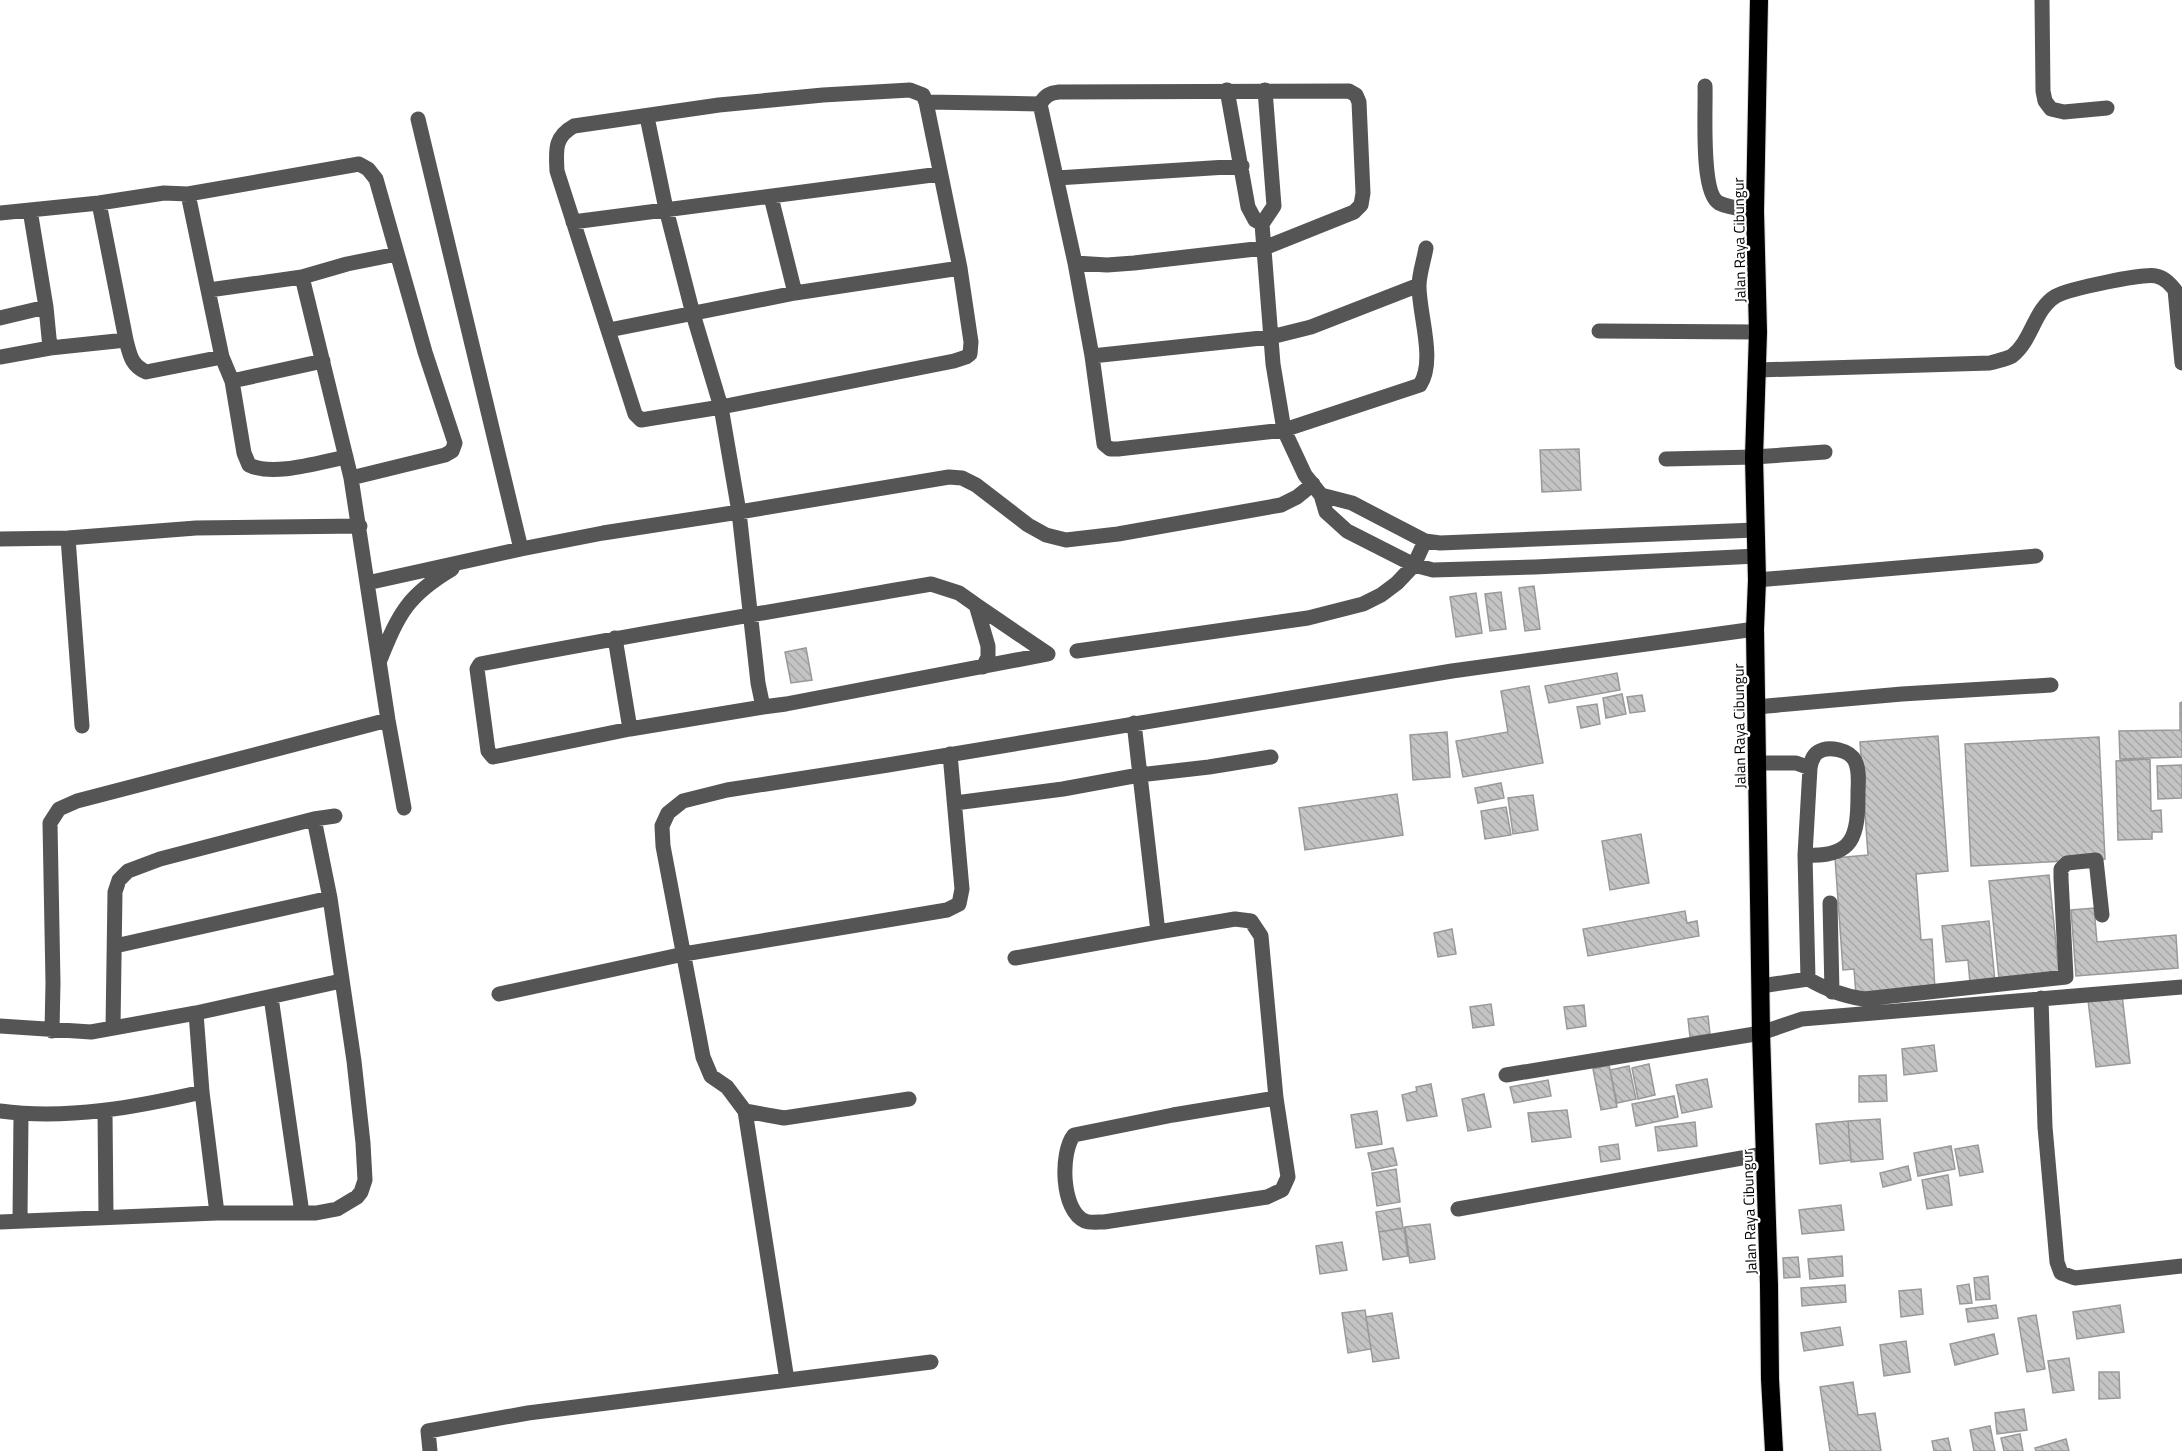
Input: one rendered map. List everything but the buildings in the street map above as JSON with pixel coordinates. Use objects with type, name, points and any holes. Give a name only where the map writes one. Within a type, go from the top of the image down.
[{"type":"highway","name":"Jalan Raya Cibungur","points":[[1758,0],[1755,211],[1758,332],[1754,457],[1757,580],[1755,629],[1761,1034],[1774,1451]]},
{"type":"street","points":[[2042,0],[2045,101],[2051,109],[2064,112],[2107,108]]},
{"type":"street","points":[[1705,86],[1707,181],[1711,196],[1719,203],[1755,211]]},
{"type":"street","points":[[910,90],[923,95],[960,268],[971,342],[970,354],[966,357],[721,407],[640,420],[635,414],[557,171],[556,150],[564,131],[574,126],[647,117],[719,105],[777,99],[910,90]]},
{"type":"street","points":[[1227,90],[1248,207],[1255,220],[1262,224]]},
{"type":"street","points":[[1265,90],[1274,206],[1262,224],[1279,405],[1284,430],[1305,475],[1317,490],[1326,512],[1347,531],[1414,565],[1433,570],[1756,556]]},
{"type":"street","points":[[926,102],[1040,104],[1051,93],[1059,92],[1265,90],[1349,92],[1356,95],[1359,102],[1363,194],[1361,205],[1354,212],[1264,248],[1134,263],[1107,265],[1075,263]]},
{"type":"street","points":[[1040,104],[1075,263],[1092,356],[1104,444],[1110,449],[1154,447],[1284,430],[1420,385],[1426,376],[1427,363],[1419,285],[1426,248]]},
{"type":"street","points":[[647,117],[666,209],[693,314],[721,407],[739,512],[758,683],[763,707]]},
{"type":"street","points":[[418,119],[521,549]]},
{"type":"street","points":[[0,213],[99,203],[164,193],[188,194],[359,164],[368,169],[376,179],[425,352],[455,443],[452,451],[445,455],[351,478]]},
{"type":"street","points":[[1057,178],[1242,166]]},
{"type":"street","points":[[573,222],[940,174]]},
{"type":"street","points":[[188,194],[222,357],[232,381],[244,453],[249,465],[259,470],[282,469],[346,457]]},
{"type":"street","points":[[771,197],[795,293]]},
{"type":"street","points":[[99,203],[126,340],[136,367],[146,372],[222,357]]},
{"type":"street","points":[[30,210],[46,307],[50,348]]},
{"type":"street","points":[[209,290],[302,276],[397,254]]},
{"type":"street","points":[[609,330],[795,293],[960,268]]},
{"type":"street","points":[[302,276],[351,478],[388,720],[404,808]]},
{"type":"street","points":[[1758,370],[1990,363],[2012,356],[2041,312],[2056,296],[2087,285],[2155,276],[2167,281],[2175,290],[2182,363]]},
{"type":"street","points":[[1092,356],[1271,337],[1321,324],[1419,285]]},
{"type":"street","points":[[0,318],[46,307]]},
{"type":"street","points":[[1599,331],[1758,332]]},
{"type":"street","points":[[0,357],[50,348],[126,340]]},
{"type":"street","points":[[232,381],[323,362]]},
{"type":"street","points":[[1666,459],[1754,457],[1825,452]]},
{"type":"street","points":[[367,583],[603,533],[949,477],[962,478],[976,485],[1028,525],[1046,535],[1066,540],[1118,534],[1281,505],[1317,490],[1352,503],[1425,541],[1440,543],[1755,530]]},
{"type":"street","points":[[0,539],[68,538],[196,528],[360,526]]},
{"type":"street","points":[[68,538],[82,726]]},
{"type":"street","points":[[1556,539],[1556,565]]},
{"type":"street","points":[[1077,651],[1308,618],[1363,604],[1389,589],[1414,565],[1425,541]]},
{"type":"street","points":[[1757,580],[2036,556]]},
{"type":"street","points":[[380,660],[402,610],[429,582],[465,561]]},
{"type":"street","points":[[931,584],[959,593],[1048,654],[882,684],[786,705],[630,729],[493,757],[488,751],[477,673],[480,664],[615,638],[752,616],[931,584]]},
{"type":"street","points":[[976,605],[988,646],[988,657],[983,667]]},
{"type":"street","points":[[787,1380],[745,1111],[727,1087],[711,1076],[703,1057],[663,846],[663,826],[668,813],[683,801],[728,790],[1452,671],[1755,629]]},
{"type":"street","points":[[615,638],[630,729]]},
{"type":"street","points":[[1756,707],[1902,694],[2051,685]]},
{"type":"street","points":[[52,1031],[50,824],[59,809],[77,801],[388,720]]},
{"type":"street","points":[[1134,723],[1158,932]]},
{"type":"street","points":[[1805,855],[1824,856],[1842,850],[1855,833],[1858,772],[1855,760],[1849,753],[1830,748],[1819,751],[1812,758],[1810,768],[1805,855],[1808,979]]},
{"type":"street","points":[[499,994],[684,954],[947,910],[959,904],[962,889],[950,754]]},
{"type":"street","points":[[955,803],[1271,757]]},
{"type":"street","points":[[1757,763],[1796,763],[1810,768]]},
{"type":"street","points":[[113,1028],[115,892],[119,880],[128,871],[160,859],[315,819],[335,816]]},
{"type":"street","points":[[0,1222],[106,1216],[302,1213],[337,1209],[361,1192],[365,1180],[354,1061],[330,898],[315,819]]},
{"type":"street","points":[[1761,986],[1808,979],[1832,992],[1864,999],[2066,977],[2061,869],[2067,863],[2096,860],[2102,915]]},
{"type":"street","points":[[115,946],[330,898]]},
{"type":"street","points":[[1830,903],[1832,992]]},
{"type":"street","points":[[1015,958],[1235,919],[1251,921],[1261,936],[1276,1098],[1288,1177],[1282,1190],[1267,1197],[1104,1222],[1084,1221],[1073,1210],[1066,1189],[1065,1158],[1068,1142],[1074,1136],[1173,1115],[1276,1098]]},
{"type":"street","points":[[0,1026],[91,1032],[196,1013],[341,981]]},
{"type":"street","points":[[1506,1075],[1761,1034],[1802,1019],[2182,987]]},
{"type":"street","points":[[271,997],[302,1213]]},
{"type":"street","points":[[2041,998],[2045,1126],[2057,1262],[2061,1273],[2075,1278],[2182,1266]]},
{"type":"street","points":[[196,1013],[202,1092],[217,1213]]},
{"type":"street","points":[[0,1111],[21,1114],[105,1111],[202,1092]]},
{"type":"street","points":[[745,1111],[784,1118],[909,1099]]},
{"type":"street","points":[[105,1111],[106,1216]]},
{"type":"street","points":[[20,1220],[21,1114]]},
{"type":"street","points":[[1458,1209],[1764,1154]]},
{"type":"street","points":[[430,1451],[428,1431],[528,1413],[931,1362]]}]
